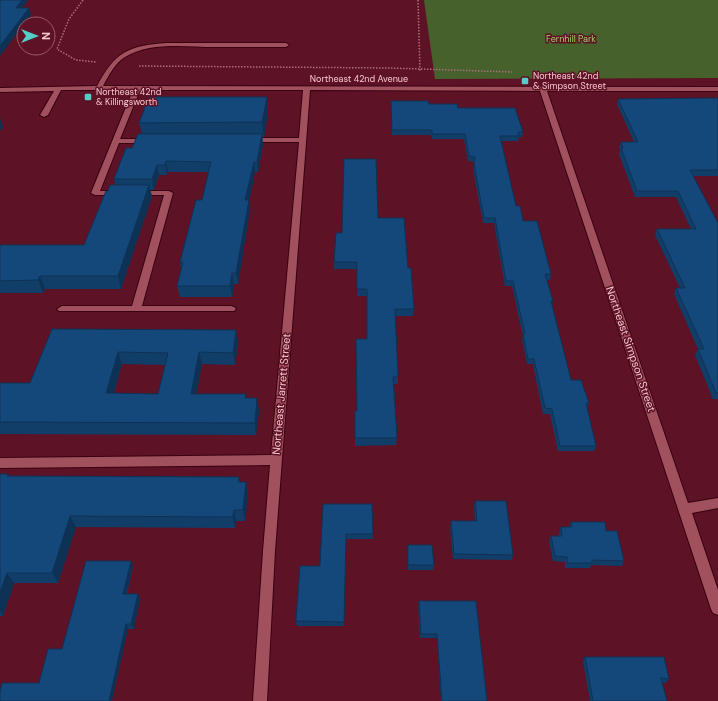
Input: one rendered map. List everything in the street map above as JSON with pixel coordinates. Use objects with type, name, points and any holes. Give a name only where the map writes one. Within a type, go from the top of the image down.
[{"type":"street","points":[[99,88],[108,71],[123,55],[138,50],[162,45],[286,45]]},
{"type":"street","name":"Northeast 42nd Avenue","points":[[0,90],[99,88],[420,88],[543,90],[718,89]]},
{"type":"street","points":[[136,88],[95,193],[169,194],[136,309]]},
{"type":"street","name":"Northeast Jarrett Street","points":[[260,701],[276,460],[307,88]]},
{"type":"street","points":[[44,115],[58,89]]},
{"type":"street","name":"Northeast Simpson Street","points":[[543,90],[718,609]]},
{"type":"street","points":[[241,140],[303,140]]},
{"type":"street","points":[[116,141],[155,141]]},
{"type":"street","points":[[62,309],[231,309]]},
{"type":"street","points":[[0,463],[276,460]]},
{"type":"street","points":[[684,509],[718,503]]},
{"type":"path","points":[[82,0],[69,19],[57,48],[76,60],[144,66],[390,68],[514,72]]},
{"type":"path","points":[[418,0],[420,88]]},
{"type":"green space","name":"Fernhill Park","points":[[424,0],[718,0],[718,78],[435,79]]},
{"type":"building","points":[[0,0],[22,0],[16,8],[29,8],[23,16],[16,16],[16,25],[0,46]]},
{"type":"building","points":[[149,97],[267,97],[262,122],[139,123]]},
{"type":"building","points":[[718,98],[718,170],[690,170],[718,223],[718,393],[716,393],[698,349],[704,349],[676,288],[685,288],[657,229],[696,229],[678,191],[637,191],[621,148],[623,148],[621,142],[638,142],[618,99]]},
{"type":"building","points":[[391,101],[428,101],[429,104],[457,104],[458,108],[515,108],[523,132],[518,132],[519,136],[500,136],[516,206],[520,206],[523,221],[537,221],[551,274],[545,274],[553,301],[551,301],[571,380],[581,380],[589,403],[586,403],[596,446],[560,446],[552,409],[545,408],[534,359],[528,359],[523,334],[525,334],[513,281],[506,281],[495,218],[484,218],[474,164],[475,157],[469,156],[465,134],[432,134],[432,130],[392,130]]},
{"type":"building","points":[[138,134],[262,134],[257,162],[254,162],[245,200],[249,200],[236,273],[232,273],[230,286],[177,286],[183,262],[180,262],[196,200],[202,200],[211,162],[166,161],[165,165],[157,165],[152,179],[114,179],[126,148],[132,148]]},
{"type":"building","points":[[344,159],[376,159],[378,218],[404,218],[408,268],[411,268],[414,309],[395,309],[398,377],[393,377],[397,438],[355,438],[355,411],[357,411],[356,339],[367,339],[367,289],[357,289],[357,262],[334,262],[336,233],[342,233]]},
{"type":"building","points":[[110,185],[149,185],[118,276],[40,276],[38,280],[0,281],[0,245],[84,245],[106,191],[108,191]]},
{"type":"building","points":[[52,329],[236,330],[233,353],[199,352],[191,394],[246,394],[245,398],[257,398],[255,423],[0,422],[0,383],[30,383]],"holes":[[[118,352],[168,353],[158,394],[106,393]]]},
{"type":"building","points":[[0,474],[8,474],[7,476],[239,477],[238,482],[246,482],[243,510],[234,510],[233,517],[70,516],[52,573],[7,573],[0,593]]},
{"type":"building","points":[[475,501],[506,501],[513,555],[454,554],[451,521],[477,521]]},
{"type":"building","points":[[323,504],[372,504],[373,534],[346,534],[344,622],[296,621],[300,566],[320,566]]},
{"type":"building","points":[[571,522],[605,522],[606,531],[617,531],[624,561],[592,560],[592,563],[567,563],[567,557],[555,556],[551,536],[562,536],[561,527],[572,527]]},
{"type":"building","points":[[408,545],[432,545],[434,565],[408,565]]},
{"type":"building","points":[[86,561],[131,561],[123,594],[138,594],[131,624],[126,624],[109,701],[0,701],[2,683],[39,683],[48,649],[62,649]]},
{"type":"building","points":[[419,601],[476,601],[487,701],[442,701],[437,634],[421,634]]},
{"type":"building","points":[[585,657],[664,657],[669,679],[661,678],[667,701],[593,701]]},
{"type":"place","name":"Northeast 42nd & Simpson Street","points":[[525,81]]},
{"type":"place","name":"Northeast 42nd & Killingsworth","points":[[88,97]]}]
